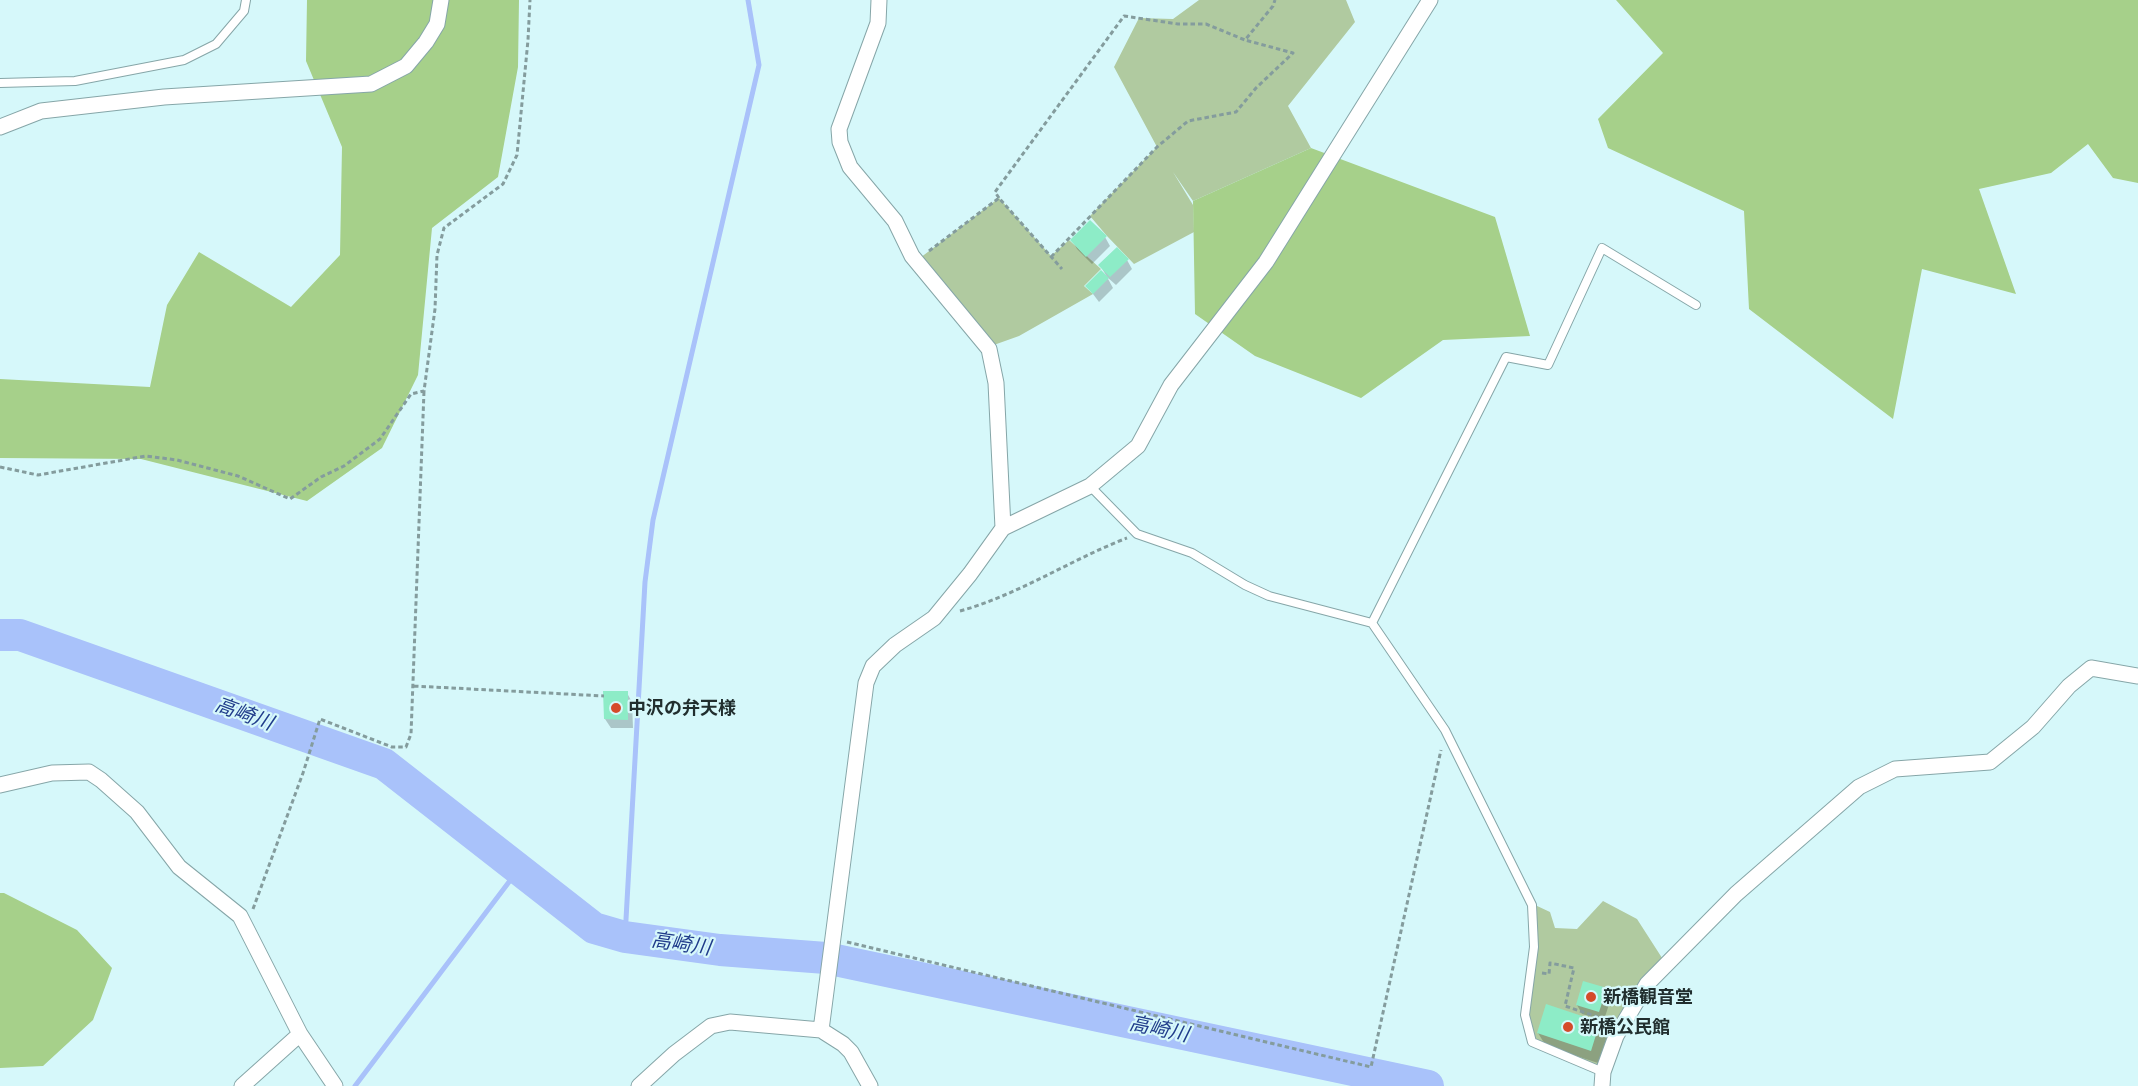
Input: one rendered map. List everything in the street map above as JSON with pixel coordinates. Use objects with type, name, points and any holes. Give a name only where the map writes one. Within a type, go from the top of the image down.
[{"type":"street","points":[[0,126],[41,111],[164,97],[371,84],[406,66],[426,42],[437,24],[441,0]]},
{"type":"street","points":[[879,0],[878,23],[839,129],[840,142],[850,167],[895,220],[916,261],[989,349],[996,382],[1003,528]]},
{"type":"street","points":[[821,1030],[866,683],[873,666],[895,645],[934,618],[1003,528],[1090,486],[1138,446],[1171,386],[1266,262],[1430,0]]},
{"type":"street","points":[[1602,1079],[1616,1036],[1647,984],[1736,894],[1859,787],[1895,769],[1990,762],[2033,727],[2069,686],[2091,668],[2138,676]]},
{"type":"street","points":[[0,784],[52,773],[89,772],[137,812],[179,867],[240,916],[300,1034],[335,1086]]},
{"type":"street","points":[[639,1086],[674,1054],[711,1026],[730,1022],[821,1030],[851,1052],[870,1086]]},
{"type":"street","points":[[242,1086],[300,1034]]},
{"type":"lane","points":[[0,83],[75,81],[184,60],[216,45],[244,11],[246,0]]},
{"type":"lane","points":[[1372,623],[1506,357],[1548,365],[1602,248],[1696,305]]},
{"type":"lane","points":[[1090,486],[1137,534],[1192,554],[1245,585],[1269,596],[1372,623],[1445,730],[1532,905],[1534,947],[1525,1014],[1532,1042],[1602,1079]]},
{"type":"path","points":[[247,927],[303,773],[320,719],[392,747],[406,747],[411,734],[424,391],[435,309],[437,255],[444,228],[503,184],[518,156],[530,0]]},
{"type":"path","points":[[1245,40],[1273,6],[1275,0]]},
{"type":"path","points":[[1051,256],[1157,147],[1188,121],[1236,112],[1256,88],[1293,53],[1245,40],[1206,24],[1178,24],[1124,16],[995,192],[999,198],[1051,256],[1062,268]]},
{"type":"path","points":[[916,261],[999,198]]},
{"type":"path","points":[[0,467],[38,475],[146,456],[177,460],[238,476],[290,499],[321,477],[344,466],[380,439],[411,394],[424,391]]},
{"type":"path","points":[[934,618],[987,603],[1102,548],[1137,534]]},
{"type":"path","points":[[413,686],[604,696]]},
{"type":"path","points":[[832,939],[1371,1067],[1445,730]]},
{"type":"path","points":[[1530,973],[1548,974],[1550,963],[1574,968],[1565,1006],[1622,1026]]},
{"type":"green space","points":[[307,0],[519,0],[518,67],[498,177],[432,228],[418,375],[382,448],[307,501],[141,459],[0,458],[0,379],[150,387],[167,305],[199,252],[291,307],[340,255],[342,147],[306,61]]},
{"type":"green space","points":[[1199,0],[1346,0],[1355,22],[1288,106],[1311,148],[1193,201],[1173,172],[1193,205],[1194,232],[1134,264],[1090,216],[1157,147],[1114,67],[1139,18],[1173,19]]},
{"type":"green space","points":[[1616,0],[2138,0],[2138,183],[2113,178],[2088,144],[2051,173],[1979,189],[2016,294],[1922,269],[1893,419],[1749,309],[1744,211],[1608,148],[1598,119],[1663,53]]},
{"type":"green space","points":[[1311,148],[1495,217],[1530,336],[1443,340],[1361,398],[1255,356],[1195,314],[1193,201]]},
{"type":"green space","points":[[999,198],[1051,256],[1069,240],[1101,269],[1084,286],[1093,294],[1019,336],[991,346],[916,261]]},
{"type":"green space","points":[[0,893],[77,930],[112,968],[93,1020],[43,1066],[0,1068]]},
{"type":"green space","points":[[1603,901],[1637,919],[1664,961],[1601,1067],[1535,1040],[1528,1016],[1535,905],[1550,912],[1555,928],[1577,929]]},
{"type":"building","points":[[1090,220],[1107,236],[1086,257],[1070,240]]},
{"type":"building","points":[[1117,247],[1129,259],[1110,277],[1098,265]]},
{"type":"building","points":[[1101,270],[1109,278],[1093,294],[1085,286]]},
{"type":"building","name":"中沢の弁天様","points":[[603,691],[628,691],[628,720],[604,719]]},
{"type":"building","name":"新橋観音堂","points":[[1583,981],[1607,988],[1599,1012],[1576,1005]]},
{"type":"building","name":"新橋公民館","points":[[1546,1004],[1600,1022],[1591,1051],[1537,1033]]},
{"type":"waterway","points":[[625,937],[645,582],[653,520],[759,65],[748,0]]},
{"type":"waterway","name":"高崎川","points":[[0,635],[20,635],[384,764],[594,928],[625,937],[720,950],[826,958],[1428,1086]]},
{"type":"waterway","points":[[355,1086],[518,870]]},
{"type":"place","name":"中沢の弁天様","points":[[616,708]]},
{"type":"place","name":"新橋観音堂","points":[[1591,997]]},
{"type":"place","name":"新橋公民館","points":[[1568,1027]]}]
